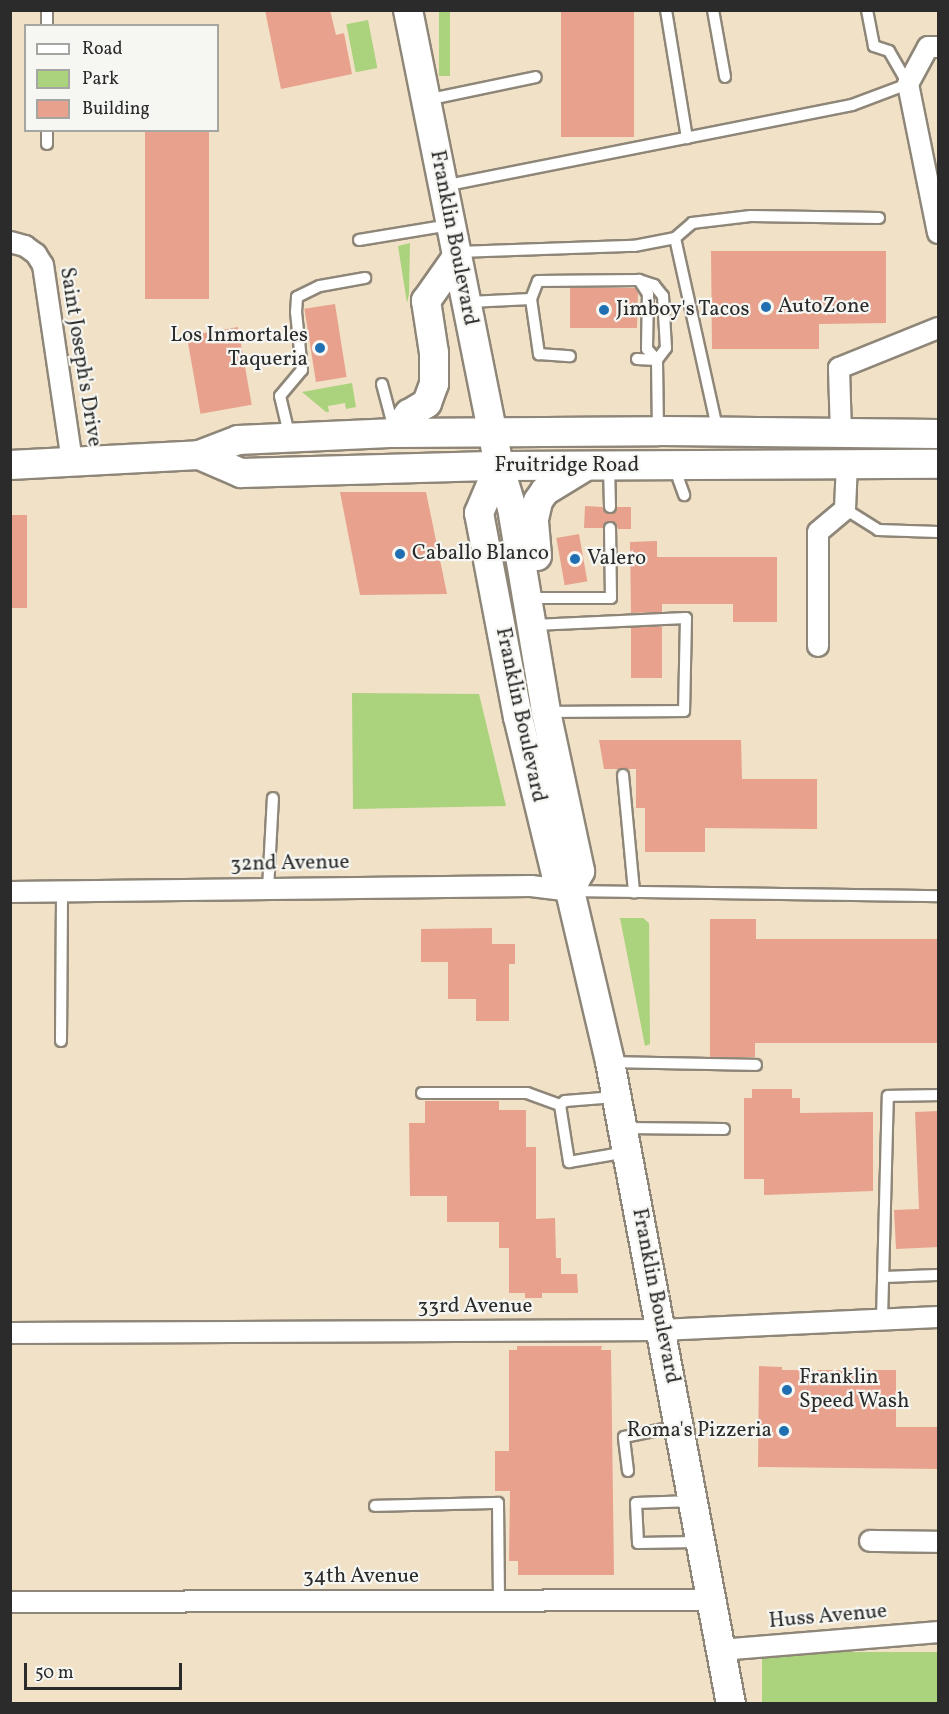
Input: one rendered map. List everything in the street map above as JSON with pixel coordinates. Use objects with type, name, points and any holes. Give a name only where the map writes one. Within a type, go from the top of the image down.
[{"type":"main road","name":"Franklin Boulevard","points":[[408,10],[492,433],[512,508],[546,712],[580,871],[570,891]]},
{"type":"main road","points":[[395,433],[409,414],[427,403],[434,384],[434,353],[426,302],[456,255]]},
{"type":"main road","name":"Fruitridge Road","points":[[10,465],[199,455],[238,440],[395,433],[658,431],[939,434]]},
{"type":"main road","name":"Fruitridge Road","points":[[199,455],[241,473],[499,466],[674,466],[767,470],[847,465],[939,464]]},
{"type":"main road","name":"Franklin Boulevard","points":[[499,466],[479,513],[529,762],[556,874],[570,891],[610,1062],[731,1704]]},
{"type":"main road","points":[[530,625],[540,598],[534,519],[538,501],[545,491],[597,466]]},
{"type":"street","points":[[939,47],[928,47],[908,84],[939,233]]},
{"type":"street","name":"Saint Joseph's Drive","points":[[10,242],[25,246],[36,254],[42,266],[72,462]]},
{"type":"street","points":[[841,433],[839,368],[939,328]]},
{"type":"street","points":[[818,646],[818,532],[845,508],[847,465]]},
{"type":"street","name":"32nd Avenue","points":[[10,892],[531,886],[570,891]]},
{"type":"street","name":"33rd Avenue","points":[[10,1333],[661,1330],[939,1317]]},
{"type":"street","points":[[870,1541],[939,1542]]},
{"type":"street","name":"34th Avenue","points":[[10,1602],[712,1600]]},
{"type":"street","name":"Huss Avenue","points":[[721,1650],[939,1632]]},
{"type":"lane","points":[[666,10],[687,138]]},
{"type":"lane","points":[[713,10],[725,76]]},
{"type":"lane","points":[[443,186],[852,105],[908,84],[889,51],[874,46],[867,10]]},
{"type":"lane","points":[[426,100],[536,77]]},
{"type":"lane","points":[[47,132],[47,144]]},
{"type":"lane","points":[[456,255],[634,246],[675,238],[692,224],[752,216],[879,218]]},
{"type":"lane","points":[[359,240],[450,225]]},
{"type":"lane","points":[[675,238],[718,432]]},
{"type":"lane","points":[[290,438],[280,396],[302,370],[303,354],[296,312],[297,297],[320,286],[365,278]]},
{"type":"lane","points":[[639,280],[648,294],[647,349],[657,360]]},
{"type":"lane","points":[[570,356],[539,354],[531,299],[538,281],[639,280],[654,285],[663,296],[666,348],[657,360],[658,431]]},
{"type":"lane","points":[[466,302],[531,299]]},
{"type":"lane","points":[[637,359],[657,360]]},
{"type":"lane","points":[[382,384],[395,433]]},
{"type":"lane","points":[[597,466],[610,507]]},
{"type":"lane","points":[[674,466],[684,495]]},
{"type":"lane","points":[[845,508],[878,530],[939,532]]},
{"type":"lane","points":[[540,598],[610,598],[610,528]]},
{"type":"lane","points":[[530,625],[686,618],[684,711],[546,712]]},
{"type":"lane","points":[[623,775],[634,892]]},
{"type":"lane","points":[[268,889],[273,798]]},
{"type":"lane","points":[[61,1041],[62,891]]},
{"type":"lane","points":[[570,891],[939,896]]},
{"type":"lane","points":[[610,1062],[756,1065]]},
{"type":"lane","points":[[422,1094],[527,1093],[560,1105]]},
{"type":"lane","points":[[882,1319],[888,1096],[939,1095]]},
{"type":"lane","points":[[560,1105],[565,1101],[616,1097]]},
{"type":"lane","points":[[560,1105],[569,1162],[625,1140],[724,1129]]},
{"type":"lane","points":[[883,1277],[939,1275]]},
{"type":"lane","points":[[628,1471],[624,1437],[679,1425]]},
{"type":"lane","points":[[692,1501],[636,1503],[638,1543],[700,1542]]},
{"type":"lane","points":[[375,1506],[498,1503],[499,1600]]},
{"type":"green space","points":[[439,11],[450,11],[450,76],[439,76]]},
{"type":"green space","points":[[368,20],[377,68],[356,72],[346,24]]},
{"type":"green space","points":[[410,243],[409,294],[407,303],[398,246]]},
{"type":"green space","points":[[352,383],[356,407],[346,409],[345,403],[328,406],[329,412],[326,412],[302,392]]},
{"type":"green space","points":[[352,693],[479,694],[506,806],[353,809]]},
{"type":"green space","points":[[620,918],[643,918],[649,923],[650,1044],[645,1046]]},
{"type":"green space","points":[[762,1652],[938,1652],[938,1703],[762,1703]]},
{"type":"building","points":[[265,10],[330,10],[336,35],[344,33],[352,74],[281,89]]},
{"type":"building","points":[[561,10],[634,10],[634,137],[561,137]]},
{"type":"building","points":[[145,132],[209,132],[209,299],[145,299]]},
{"type":"building","points":[[711,251],[886,251],[886,323],[819,324],[819,349],[712,349]]},
{"type":"building","points":[[570,288],[635,288],[638,292],[637,328],[570,328]]},
{"type":"building","points":[[335,304],[347,377],[316,382],[304,309]]},
{"type":"building","points":[[238,327],[252,405],[201,414],[187,336]]},
{"type":"building","points":[[340,492],[426,492],[447,594],[360,595]]},
{"type":"building","points":[[585,506],[602,507],[610,514],[614,513],[617,507],[631,507],[631,529],[618,529],[616,524],[610,521],[606,522],[603,528],[584,528]]},
{"type":"building","points":[[10,515],[27,515],[27,608],[10,608]]},
{"type":"building","points":[[579,534],[587,581],[565,585],[556,538]]},
{"type":"building","points":[[657,541],[657,557],[777,557],[777,622],[733,622],[733,604],[662,604],[662,612],[631,613],[630,542]]},
{"type":"building","points":[[631,627],[662,627],[662,678],[631,678]]},
{"type":"building","points":[[599,740],[741,740],[742,779],[817,779],[817,829],[705,828],[705,852],[645,852],[645,808],[636,808],[636,769],[604,769]]},
{"type":"building","points":[[710,919],[756,919],[756,939],[939,939],[939,1043],[755,1043],[755,1057],[710,1057]]},
{"type":"building","points":[[492,928],[492,944],[515,944],[515,964],[509,964],[509,1021],[476,1021],[476,999],[448,999],[448,962],[421,962],[421,929]]},
{"type":"building","points":[[752,1089],[792,1089],[792,1098],[800,1098],[800,1113],[873,1112],[873,1191],[764,1195],[764,1179],[744,1179],[744,1098],[752,1098]]},
{"type":"building","points":[[425,1101],[499,1101],[499,1110],[526,1110],[526,1147],[536,1147],[536,1219],[555,1218],[556,1258],[561,1258],[561,1274],[577,1274],[578,1293],[542,1293],[542,1298],[525,1298],[525,1293],[509,1293],[509,1248],[499,1248],[499,1222],[447,1222],[447,1196],[410,1196],[409,1123],[425,1123]]},
{"type":"building","points":[[939,1111],[939,1247],[896,1249],[894,1210],[919,1209],[915,1112]]},
{"type":"building","points":[[517,1346],[602,1346],[601,1350],[611,1350],[614,1575],[518,1575],[518,1561],[509,1561],[510,1491],[495,1491],[495,1451],[509,1451],[509,1350],[517,1350]]},
{"type":"building","points":[[759,1366],[782,1367],[782,1370],[896,1370],[896,1427],[939,1427],[939,1469],[758,1467]]},
{"type":"place","name":"AutoZone","points":[[766,307]]},
{"type":"place","name":"Jimboy's Tacos","points":[[604,310]]},
{"type":"place","name":"Los Inmortales Taqueria","points":[[320,348]]},
{"type":"place","name":"Caballo Blanco","points":[[400,554]]},
{"type":"place","name":"Valero","points":[[575,559]]},
{"type":"place","name":"Franklin Speed Wash","points":[[787,1390]]},
{"type":"place","name":"Roma's Pizzeria","points":[[784,1431]]}]
